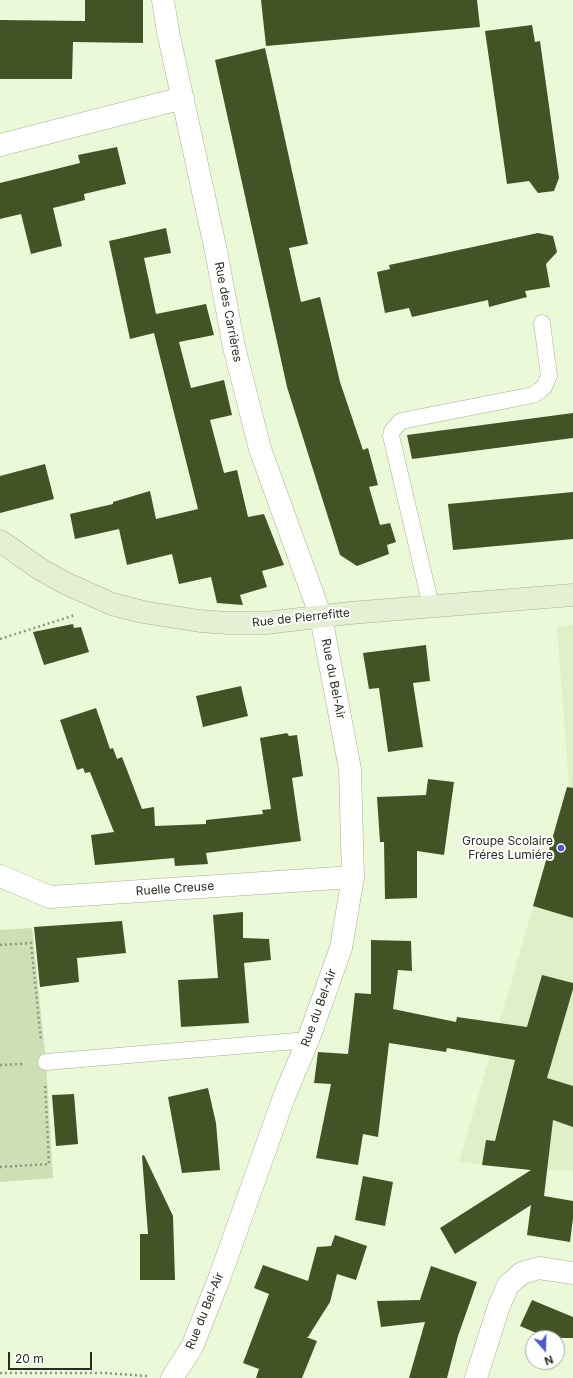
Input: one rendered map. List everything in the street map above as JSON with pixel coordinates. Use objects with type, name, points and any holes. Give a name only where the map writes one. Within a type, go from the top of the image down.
[{"type":"street","name":"Rue des Carrières","points":[[163,0],[168,32],[216,251],[234,347],[260,449],[321,617]]},
{"type":"street","points":[[0,145],[183,98]]},
{"type":"street","name":"Rue de Pierrefitte","points":[[0,541],[65,583],[112,604],[143,612],[200,621],[266,623],[350,613],[573,594]]},
{"type":"street","name":"Rue du Bel-Air","points":[[178,1376],[192,1347],[219,1279],[284,1097],[308,1040],[341,948],[353,877],[350,769],[321,617]]},
{"type":"street","name":"Ruelle Creuse","points":[[0,876],[50,897],[353,877]]},
{"type":"street","points":[[476,1378],[499,1306],[508,1285],[522,1273],[539,1268],[573,1272]]},
{"type":"lane","points":[[431,606],[391,436],[392,431],[401,421],[533,395],[539,392],[544,387],[549,376],[542,323]]},
{"type":"lane","points":[[46,1062],[308,1040]]},
{"type":"path","points":[[0,639],[112,604]]},
{"type":"path","points":[[0,1373],[104,1373],[145,1376],[178,1376]]},
{"type":"shaded area","name":"Groupe Scolaire Fréres Lumiére","points":[[573,625],[573,1171],[532,1170],[459,1162],[569,783],[557,627]]},
{"type":"shaded area","points":[[32,928],[46,1062],[53,1178],[0,1182],[0,930]]},
{"type":"building","points":[[85,0],[143,0],[143,43],[73,42],[72,79],[0,79],[0,20],[85,21]]},
{"type":"building","points":[[261,0],[477,0],[480,27],[266,46]]},
{"type":"building","points":[[532,25],[535,42],[540,41],[559,178],[554,191],[538,193],[529,181],[507,184],[485,31]]},
{"type":"building","points":[[265,48],[308,244],[289,248],[301,302],[320,297],[340,382],[363,450],[368,448],[378,485],[369,487],[380,525],[390,523],[396,542],[387,545],[389,554],[357,566],[340,555],[287,387],[215,60]]},
{"type":"building","points":[[117,147],[126,184],[84,194],[85,200],[53,208],[62,246],[31,254],[21,214],[0,219],[0,183],[80,163],[78,155]]},
{"type":"building","points":[[166,228],[171,253],[144,258],[156,314],[206,304],[214,335],[179,342],[191,388],[224,380],[232,415],[210,420],[224,473],[237,470],[248,517],[264,514],[284,565],[262,571],[267,587],[240,595],[243,605],[217,603],[211,577],[179,584],[172,554],[127,565],[119,529],[75,539],[70,514],[113,504],[113,502],[150,491],[156,519],[198,509],[154,333],[130,339],[109,241]]},
{"type":"building","points":[[538,233],[553,236],[557,252],[546,264],[550,287],[525,291],[527,297],[489,307],[488,300],[412,317],[409,308],[385,313],[377,272],[390,269],[389,265]]},
{"type":"building","points":[[573,413],[573,438],[412,459],[407,435]]},
{"type":"building","points":[[45,464],[54,499],[0,513],[0,476]]},
{"type":"building","points":[[573,492],[573,539],[453,550],[448,504]]},
{"type":"building","points":[[73,624],[74,628],[81,627],[89,652],[44,665],[33,632]]},
{"type":"building","points":[[426,645],[430,681],[413,683],[423,747],[388,752],[379,688],[369,689],[363,653]]},
{"type":"building","points":[[241,686],[248,716],[203,727],[196,696]]},
{"type":"building","points":[[96,708],[110,749],[113,748],[117,759],[122,757],[142,809],[154,807],[155,826],[206,824],[206,820],[263,814],[262,810],[271,809],[260,738],[287,733],[289,736],[297,735],[303,776],[292,778],[301,841],[206,853],[208,864],[175,866],[174,858],[95,865],[91,835],[114,832],[90,772],[85,773],[83,768],[77,770],[60,720]]},
{"type":"building","points":[[428,779],[454,782],[444,855],[417,851],[417,898],[385,899],[384,842],[380,842],[377,797],[426,795]]},
{"type":"building","points":[[567,787],[573,788],[573,918],[533,906]]},
{"type":"building","points":[[243,912],[243,938],[269,939],[271,960],[244,963],[249,1023],[181,1027],[178,980],[218,978],[213,915]]},
{"type":"building","points":[[122,921],[126,953],[77,958],[79,982],[40,987],[34,927]]},
{"type":"building","points":[[371,940],[411,941],[412,971],[398,970],[393,1009],[456,1022],[457,1017],[527,1027],[542,975],[573,983],[573,989],[547,1078],[573,1086],[573,1127],[553,1120],[544,1196],[573,1201],[573,1218],[570,1242],[527,1235],[531,1205],[455,1254],[440,1228],[531,1170],[482,1165],[486,1140],[495,1141],[515,1060],[447,1048],[446,1052],[389,1043],[378,1137],[363,1134],[358,1165],[316,1158],[331,1084],[314,1083],[318,1052],[348,1054],[355,993],[371,994]]},
{"type":"building","points":[[208,1088],[216,1123],[220,1170],[182,1173],[168,1097]]},
{"type":"building","points":[[74,1094],[78,1144],[56,1146],[52,1095]]},
{"type":"building","points":[[144,1155],[173,1216],[175,1280],[140,1280],[140,1234],[148,1234],[142,1156]]},
{"type":"building","points":[[363,1176],[393,1182],[385,1226],[355,1220]]},
{"type":"building","points":[[335,1235],[367,1246],[356,1280],[337,1274],[330,1302],[308,1337],[306,1337],[317,1341],[302,1378],[256,1378],[259,1369],[243,1363],[269,1294],[254,1288],[263,1265],[308,1281],[317,1247],[331,1246]]},
{"type":"building","points":[[431,1266],[477,1282],[458,1336],[447,1378],[409,1378],[425,1322],[381,1327],[377,1301],[420,1300]]},
{"type":"building","points":[[532,1300],[573,1317],[573,1338],[565,1338],[565,1330],[529,1330],[520,1326]]},
{"type":"place","name":"Groupe Scolaire Fréres Lumiére","points":[[561,848]]}]
